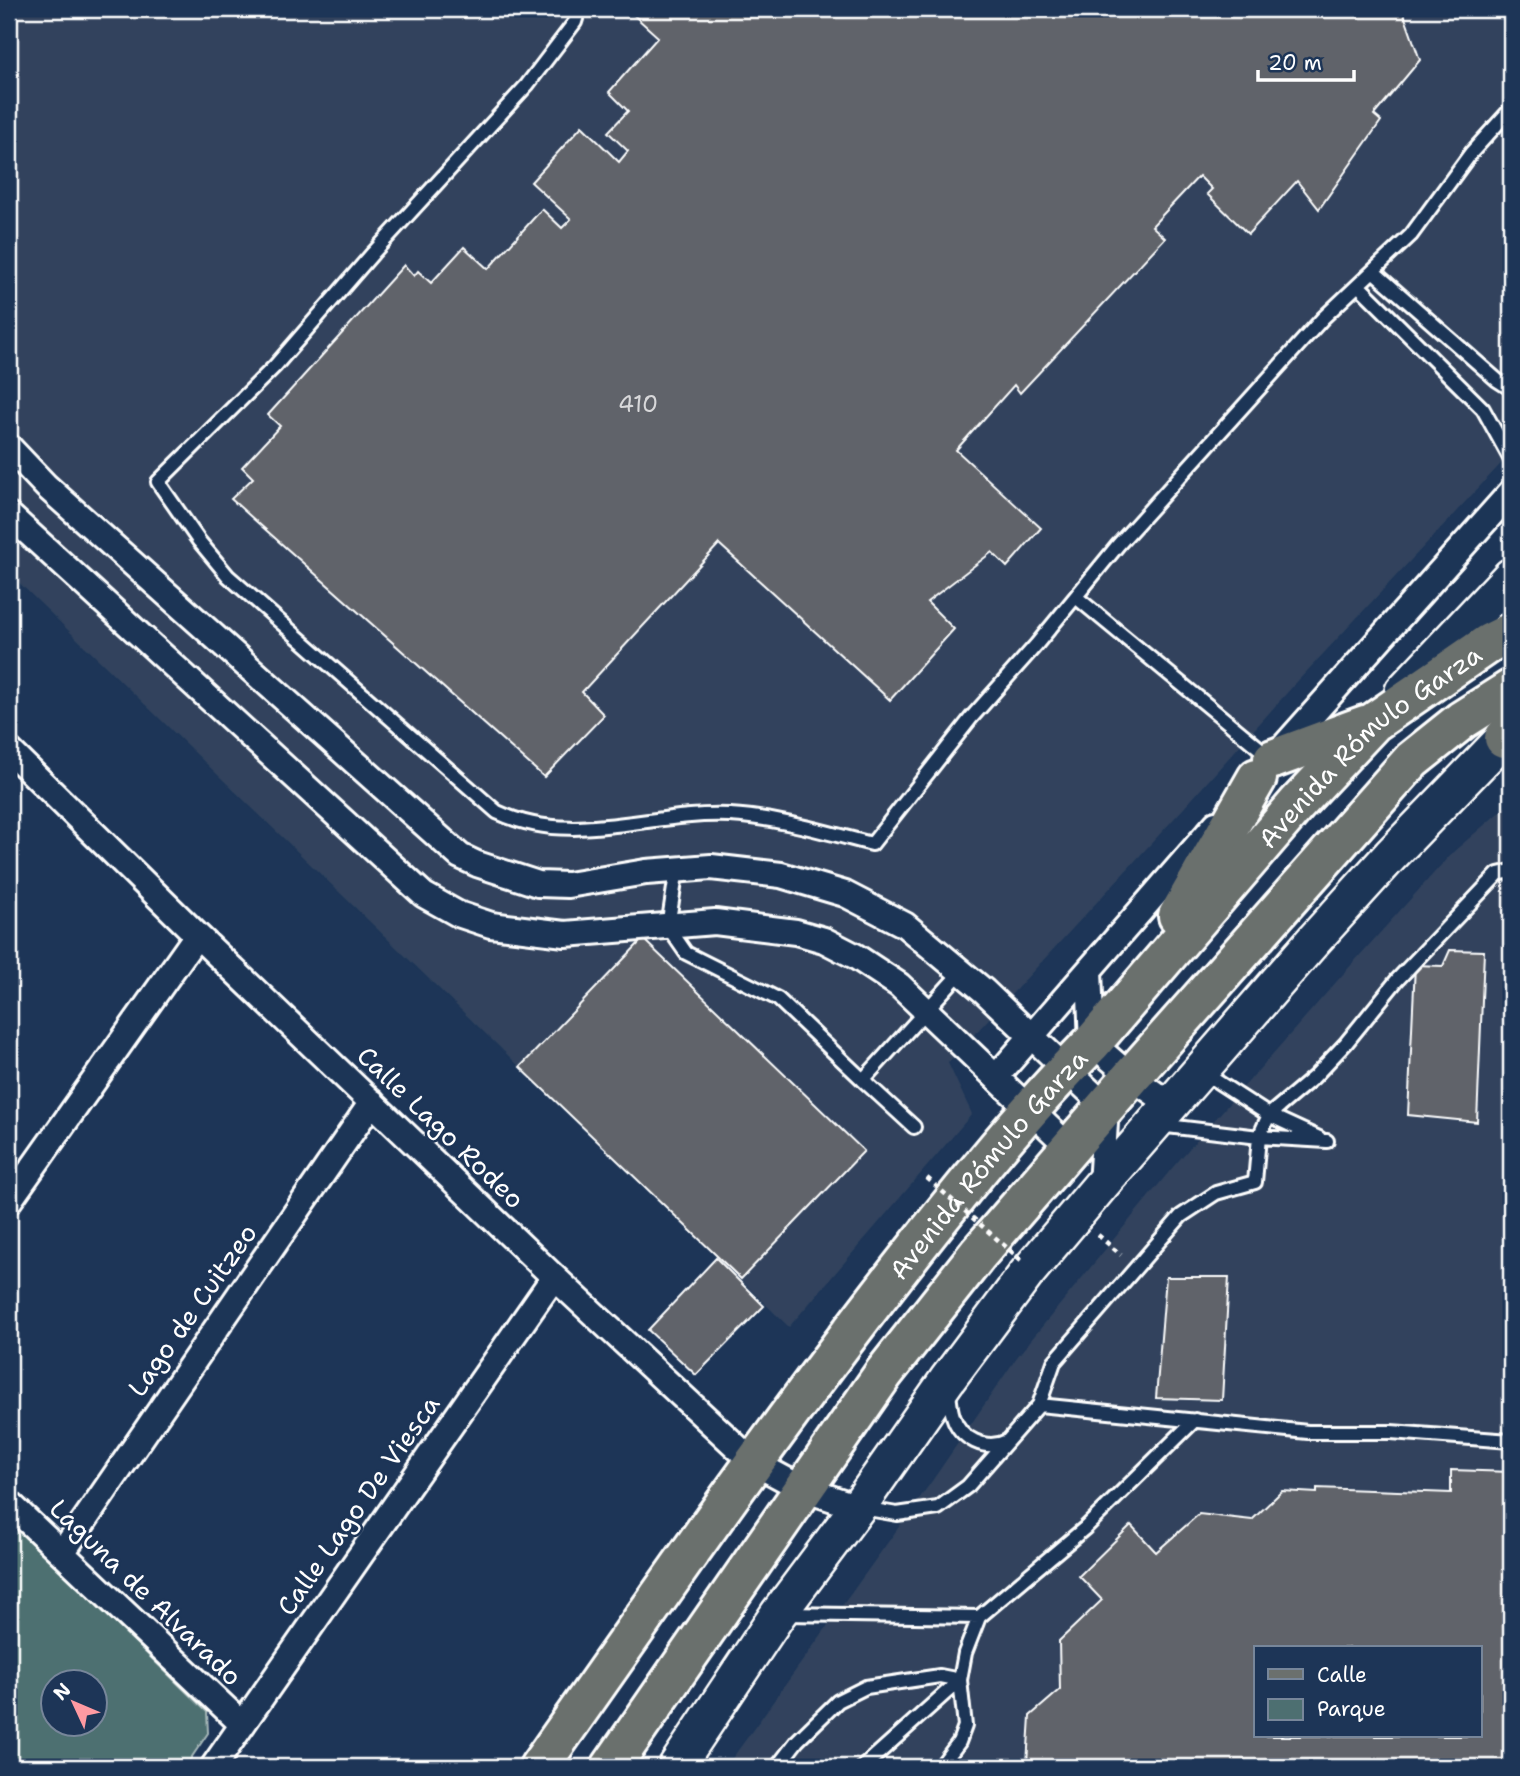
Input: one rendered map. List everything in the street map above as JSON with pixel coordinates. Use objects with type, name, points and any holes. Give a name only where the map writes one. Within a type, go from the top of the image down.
[{"type":"main road","name":"Avenida Rómulo Garza","points":[[539,1767],[753,1462],[925,1236],[1030,1110],[1297,804],[1374,722],[1489,643],[1511,632]]},
{"type":"main road","name":"Avenida Rómulo Garza","points":[[611,1767],[884,1373],[978,1254],[1412,760],[1462,720],[1511,689]]},
{"type":"main road","points":[[1135,991],[1265,769],[1374,722]]},
{"type":"street","points":[[9,447],[46,486],[460,856],[538,884],[568,885],[677,868],[711,867],[781,875],[845,894],[905,925],[961,972],[1030,1037],[1131,1077],[1163,1115]]},
{"type":"street","points":[[996,1077],[1511,492]]},
{"type":"street","points":[[9,515],[424,895],[458,914],[491,925],[565,934],[715,922],[796,932],[824,940],[855,956],[899,985],[1070,1148]]},
{"type":"street","points":[[1374,722],[1511,576]]},
{"type":"street","points":[[676,1767],[778,1614],[1027,1273],[1391,855],[1509,734]]},
{"type":"street","name":"Calle Lago Rodeo","points":[[10,755],[554,1277],[753,1462],[803,1489],[858,1507]]},
{"type":"street","points":[[9,1200],[197,934]]},
{"type":"street","points":[[1089,971],[1079,1056],[1106,1107],[1101,1185]]},
{"type":"street","name":"Lago de Cuitzeo","points":[[62,1553],[372,1102]]},
{"type":"street","name":"Calle Lago De Viesca","points":[[213,1767],[554,1277]]},
{"type":"street","name":"Laguna de Alvarado","points":[[9,1503],[242,1724]]},
{"type":"lane","points":[[579,9],[575,22],[527,85],[373,253],[275,366],[158,482],[199,541],[228,576],[497,812],[519,822],[593,829],[728,815],[769,820],[872,844],[971,718],[1118,545],[1314,328],[1411,235],[1471,153],[1511,109]]},
{"type":"lane","points":[[1373,271],[1497,380],[1511,389]]},
{"type":"lane","points":[[1358,285],[1483,409],[1511,460]]},
{"type":"lane","points":[[1076,597],[1265,769]]},
{"type":"lane","points":[[858,1507],[897,1514],[938,1508],[968,1486],[1039,1405],[1054,1362],[1181,1216],[1216,1193],[1255,1182],[1259,1137],[1269,1115],[1314,1077],[1346,1043],[1396,980],[1511,862]]},
{"type":"lane","points":[[677,868],[668,927],[686,953],[778,999],[914,1127]]},
{"type":"lane","points":[[1498,874],[1511,871]]},
{"type":"lane","points":[[863,1080],[961,972]]},
{"type":"lane","points":[[1163,1115],[1259,1137],[1327,1141],[1269,1115],[1201,1071]]},
{"type":"lane","points":[[947,1380],[953,1418],[969,1438],[978,1443],[998,1446],[1011,1439]]},
{"type":"lane","points":[[1039,1405],[1308,1432],[1391,1432],[1511,1441]]},
{"type":"lane","points":[[940,1767],[959,1742],[965,1726],[961,1680],[965,1653],[979,1617],[1085,1528],[1195,1420]]},
{"type":"lane","points":[[778,1614],[979,1617]]},
{"type":"lane","points":[[777,1767],[797,1741],[838,1701],[866,1686],[940,1676],[961,1680]]},
{"type":"lane","points":[[863,1767],[961,1680]]},
{"type":"path","points":[[927,1178],[1021,1260]]},
{"type":"shaded area","points":[[9,9],[1511,9],[1511,453],[1294,685],[948,1063],[972,1114],[789,1327],[9,573]]},
{"type":"shaded area","points":[[1511,802],[1511,1767],[726,1767],[932,1481],[1017,1357],[1173,1167],[1452,853]]},
{"type":"green space","points":[[9,1520],[207,1712],[208,1733],[185,1767],[9,1767]]},
{"type":"building","points":[[627,9],[1402,9],[1420,60],[1374,115],[1381,121],[1319,209],[1297,181],[1248,234],[1207,194],[1212,189],[1199,176],[1152,226],[1165,238],[1020,393],[1014,385],[956,450],[1041,528],[1007,567],[992,552],[927,602],[954,629],[890,700],[719,544],[582,692],[604,715],[544,777],[231,499],[253,478],[242,467],[280,426],[268,415],[404,265],[414,276],[418,271],[431,283],[464,247],[488,269],[542,209],[562,228],[571,219],[531,182],[582,126],[619,162],[628,151],[608,132],[628,111],[609,92],[658,37]]},
{"type":"building","points":[[643,939],[864,1151],[741,1279],[520,1067]]},
{"type":"building","points":[[1450,950],[1484,951],[1477,1122],[1408,1115],[1415,965],[1443,966]]},
{"type":"building","points":[[716,1258],[764,1306],[696,1375],[648,1330]]},
{"type":"building","points":[[1166,1277],[1229,1277],[1222,1400],[1156,1398]]},
{"type":"building","points":[[1451,1470],[1511,1472],[1511,1767],[1024,1767],[1027,1764],[1030,1716],[1060,1690],[1059,1641],[1102,1600],[1079,1576],[1131,1525],[1156,1552],[1199,1514],[1252,1520],[1282,1491],[1317,1493],[1317,1488],[1451,1493]]}]
